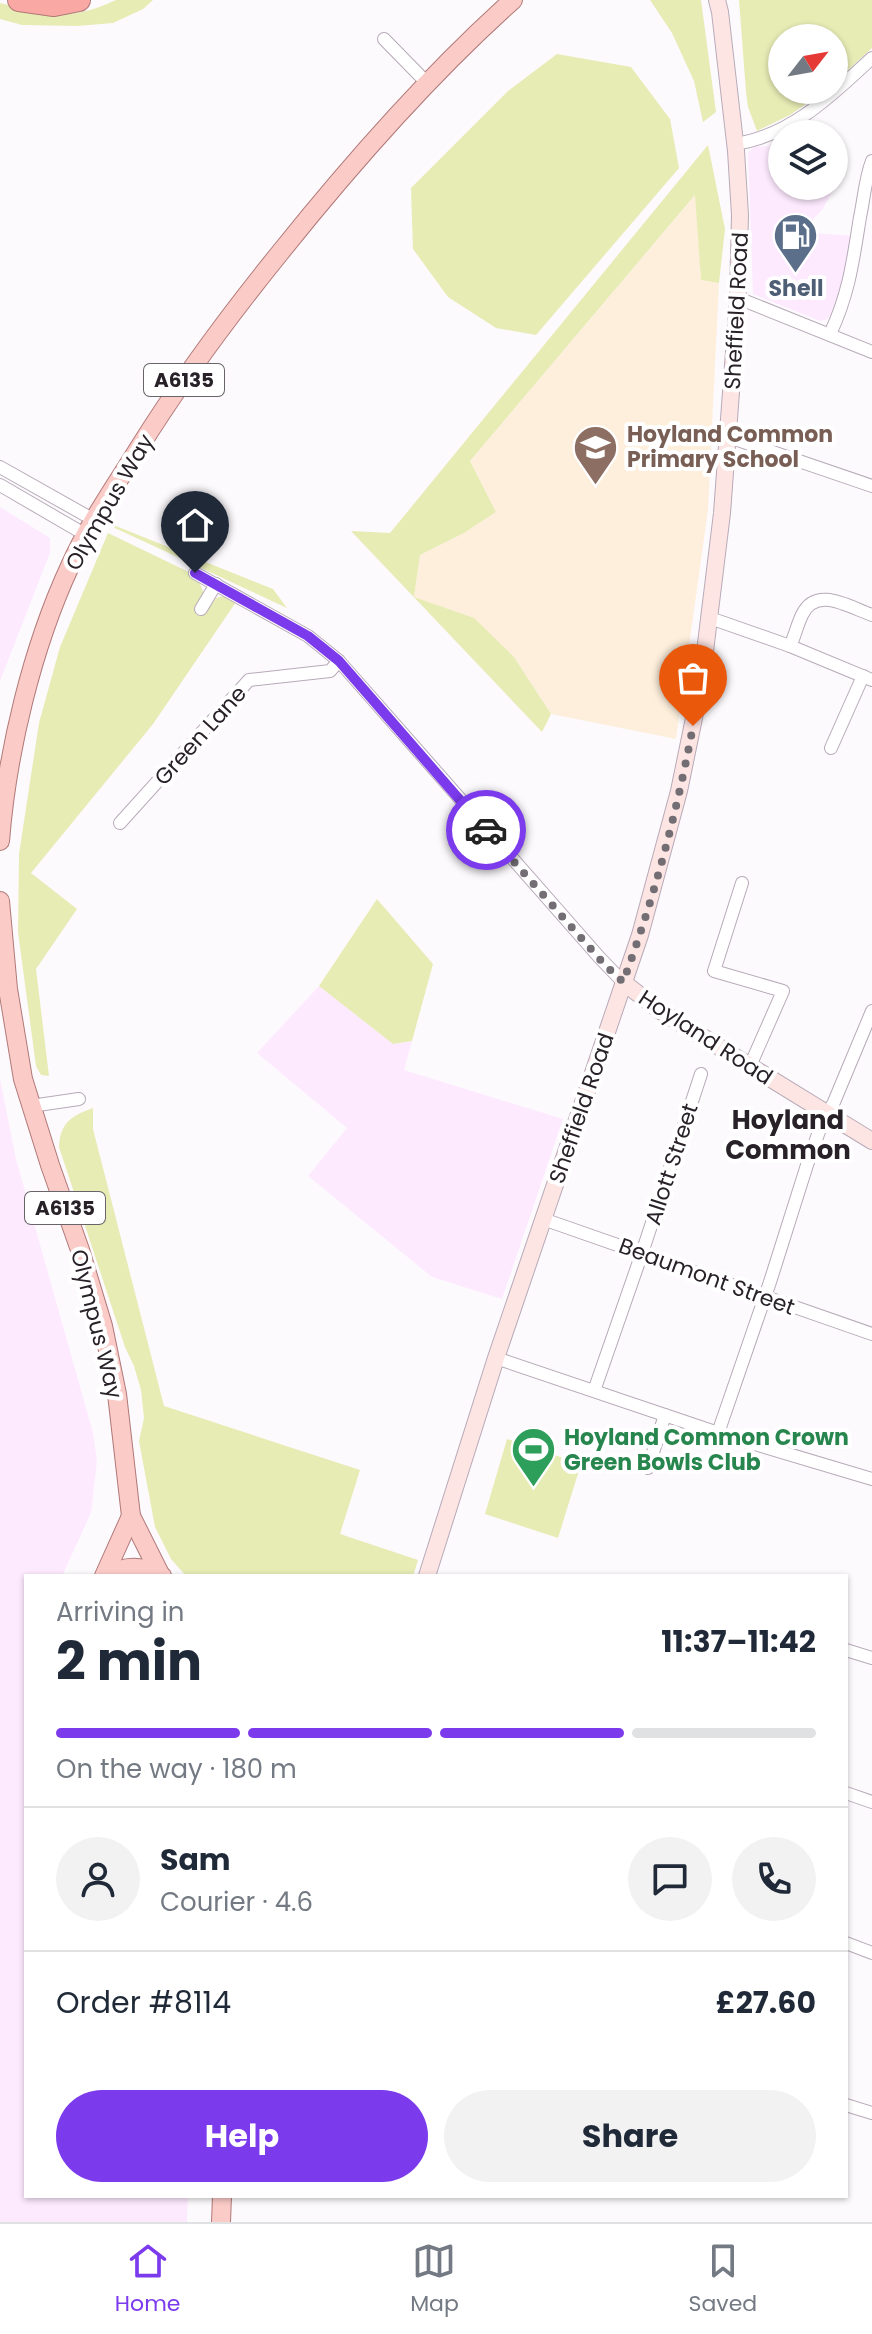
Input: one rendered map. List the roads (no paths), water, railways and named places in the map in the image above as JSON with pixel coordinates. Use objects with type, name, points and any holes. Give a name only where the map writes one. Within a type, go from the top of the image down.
[{"type":"highway","points":[[19,0],[54,5],[79,0]]},
{"type":"main road","name":"Olympus Way","points":[[0,841],[3,801],[30,679],[69,567],[90,528],[162,410],[230,315],[324,198],[427,83],[513,0]]},
{"type":"main road","name":"Sheffield Road","points":[[428,1574],[496,1358],[640,935],[665,850],[701,684],[729,437],[738,298],[740,215],[720,4]]},
{"type":"main road","name":"Olympus Way","points":[[0,901],[8,989],[23,1079],[103,1326],[117,1394],[131,1516],[160,1574]]},
{"type":"main road","name":"Hoyland Road","points":[[623,982],[659,1010],[872,1141]]},
{"type":"main road","name":"Olympus Way","points":[[107,1574],[131,1516]]},
{"type":"main road","name":"Olympus Way","points":[[110,1574],[129,1567],[144,1568],[159,1574]]},
{"type":"main road","points":[[221,2222],[222,2198]]},
{"type":"street","points":[[384,39],[427,83]]},
{"type":"street","points":[[735,144],[777,130],[820,105],[872,58]]},
{"type":"street","points":[[830,334],[849,285],[872,161]]},
{"type":"street","points":[[738,298],[872,352]]},
{"type":"street","points":[[729,437],[872,486]]},
{"type":"street","points":[[0,467],[90,528]]},
{"type":"street","points":[[0,485],[90,528]]},
{"type":"street","points":[[195,573],[308,636],[339,661],[623,982]]},
{"type":"street","points":[[201,609],[216,584]]},
{"type":"street","points":[[790,646],[801,616],[808,604],[815,601],[827,599],[872,615]]},
{"type":"street","points":[[710,618],[868,678],[831,748]]},
{"type":"street","name":"Green Lane","points":[[120,823],[249,680],[330,671],[339,661]]},
{"type":"street","points":[[742,883],[714,971],[783,991],[750,1066]]},
{"type":"street","points":[[718,1433],[807,1165],[872,1011]]},
{"type":"street","name":"Allott Street","points":[[594,1391],[701,1074]]},
{"type":"street","points":[[31,1106],[79,1099]]},
{"type":"street","name":"Beaumont Street","points":[[543,1219],[872,1334]]},
{"type":"street","points":[[496,1358],[718,1433],[872,1479]]},
{"type":"street","points":[[648,1468],[665,1415]]},
{"type":"street","points":[[848,1651],[872,1658]]},
{"type":"street","points":[[848,1794],[872,1802]]},
{"type":"street","points":[[848,1944],[872,1953]]},
{"type":"street","points":[[848,2106],[872,2113]]},
{"type":"place","name":"Shell","points":[[796,274]]},
{"type":"place","name":"Hoyland Common Primary School","points":[[596,486]]},
{"type":"place","name":"Hoyland Common Crown Green Bowls Club","points":[[533,1489]]},
{"type":"district","name":"Hoyland Common","points":[[788,1135]]}]
